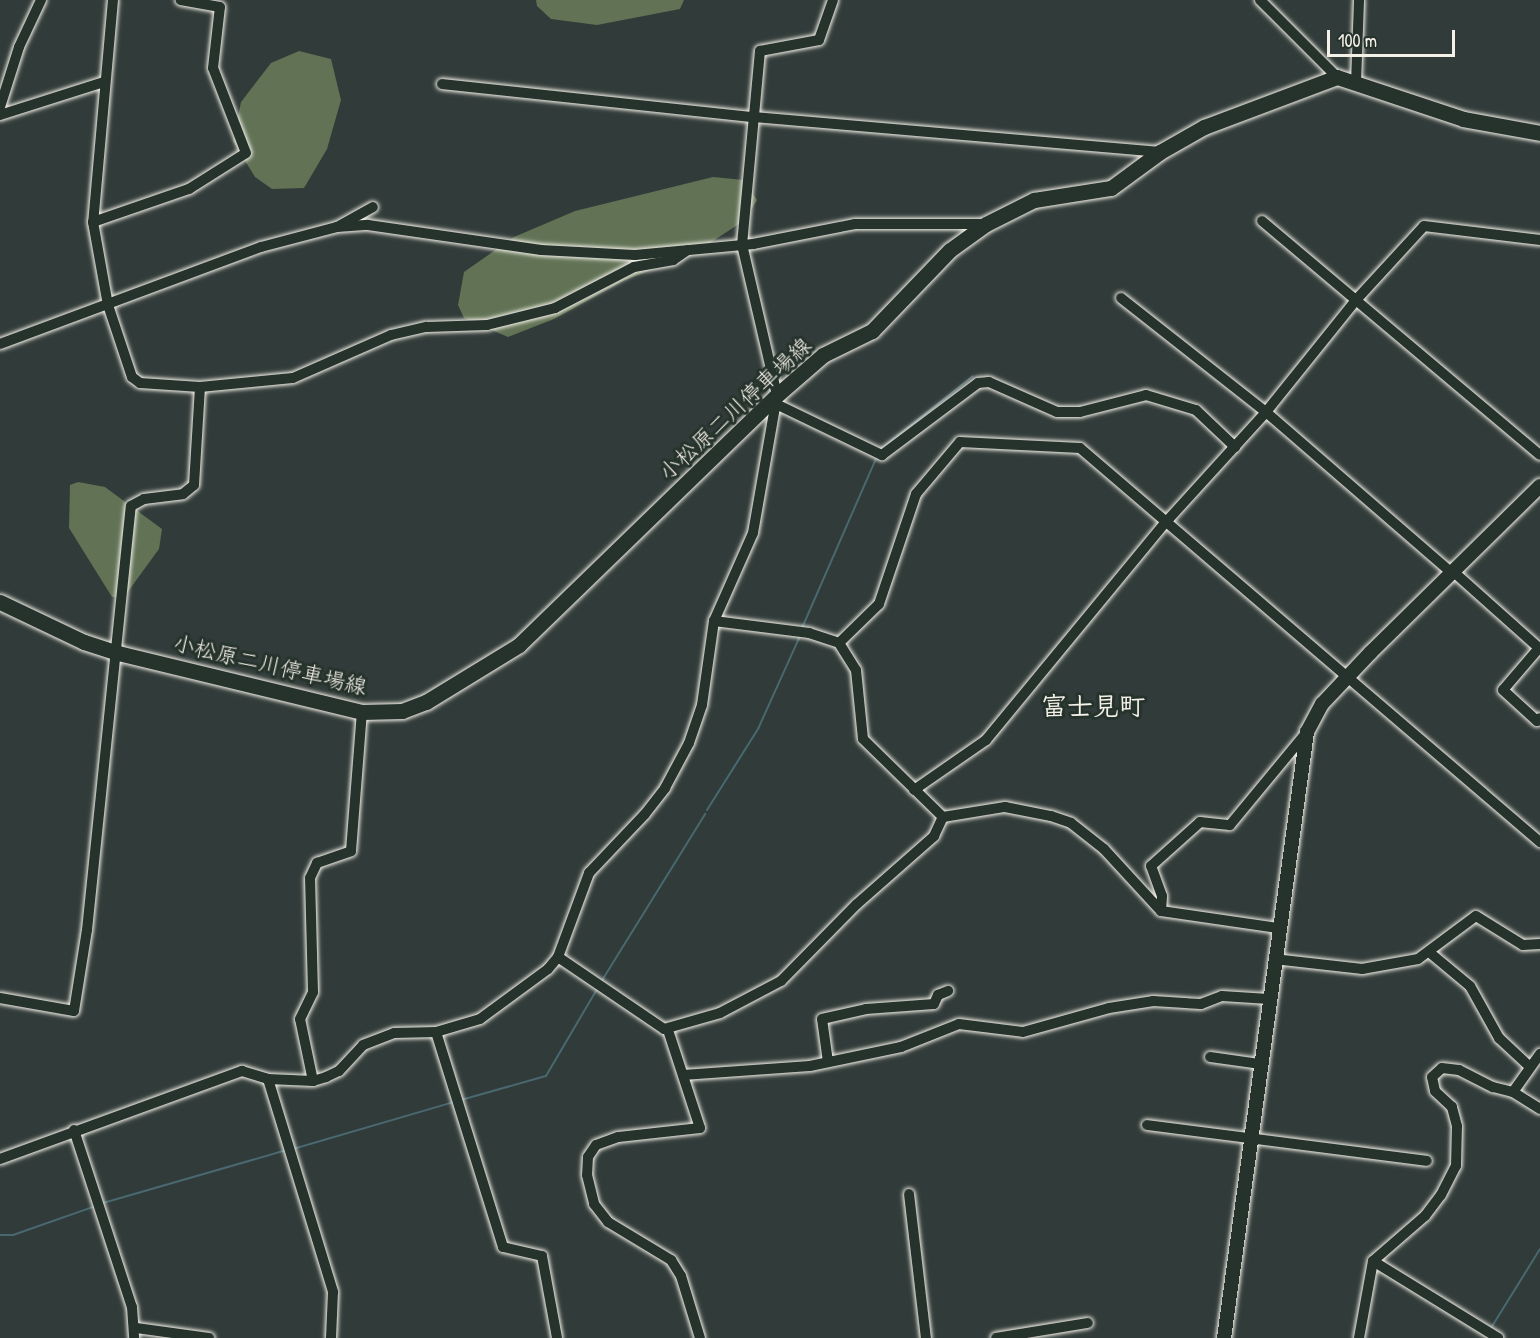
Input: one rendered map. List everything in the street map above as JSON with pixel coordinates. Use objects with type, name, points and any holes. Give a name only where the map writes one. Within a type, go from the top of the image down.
[{"type":"main road","points":[[1337,77],[1463,119],[1540,133]]},
{"type":"main road","name":"小松原二川停車場線","points":[[0,602],[118,653],[362,712],[402,711],[426,702],[519,645],[823,355],[872,331],[950,250],[986,225],[1034,200],[1111,188],[1160,152],[1204,127],[1337,77]]},
{"type":"street","points":[[0,107],[19,47],[41,0]]},
{"type":"street","points":[[113,0],[93,222],[108,305],[132,377],[140,383],[200,387],[293,378],[373,342],[428,327],[512,320],[581,297],[634,267],[673,260],[688,250]]},
{"type":"street","points":[[93,222],[189,189],[246,153],[213,68],[220,7],[211,2],[181,0]]},
{"type":"street","points":[[0,1159],[74,1130],[242,1071],[268,1078],[313,1081],[339,1071],[363,1045],[394,1033],[436,1032],[480,1019],[548,969],[558,957],[589,873],[645,814],[665,788],[689,743],[702,705],[714,621],[753,533],[777,399],[742,245],[760,51],[819,40],[833,0]]},
{"type":"street","points":[[1260,0],[1337,77]]},
{"type":"street","points":[[1356,83],[1359,0]]},
{"type":"street","points":[[0,115],[104,82]]},
{"type":"street","points":[[442,84],[753,117],[1150,154],[1160,152]]},
{"type":"street","points":[[337,227],[374,207]]},
{"type":"street","points":[[1262,220],[1540,452]]},
{"type":"street","points":[[0,344],[261,247],[337,227],[368,225],[541,250],[635,255],[742,245],[855,224],[986,225]]},
{"type":"street","points":[[914,790],[986,740],[1166,522],[1266,412],[1356,300],[1427,225],[1540,240]]},
{"type":"street","points":[[1121,298],[1266,412],[1540,649],[1503,690],[1537,721],[1540,718]]},
{"type":"street","points":[[777,399],[882,455],[978,383],[989,382],[1057,412],[1080,412],[1146,395],[1196,410],[1235,447]]},
{"type":"street","points":[[0,998],[74,1011],[118,653],[131,506],[144,499],[183,494],[194,485],[200,387]]},
{"type":"street","points":[[839,643],[879,604],[916,494],[960,442],[1080,448],[1540,842]]},
{"type":"street","points":[[1161,911],[1162,896],[1152,866],[1200,822],[1230,825],[1306,732],[1322,704],[1540,486]]},
{"type":"street","points":[[714,621],[809,633],[839,643],[856,670],[863,739],[943,818]]},
{"type":"street","points":[[313,1081],[300,1019],[313,992],[310,878],[316,863],[351,851],[362,712]]},
{"type":"street","points":[[1224,1338],[1306,732]]},
{"type":"street","points":[[943,818],[1005,807],[1071,823],[1104,849],[1161,911],[1278,928]]},
{"type":"street","points":[[668,1030],[720,1013],[781,981],[856,904],[934,836],[943,818]]},
{"type":"street","points":[[1274,959],[1362,969],[1418,959],[1476,916],[1523,945],[1540,945]]},
{"type":"street","points":[[1430,952],[1470,986],[1499,1038],[1530,1067]]},
{"type":"street","points":[[558,957],[668,1030],[700,1128],[618,1137],[596,1145],[588,1157],[587,1175],[594,1204],[608,1222],[671,1260],[681,1276],[700,1338]]},
{"type":"street","points":[[828,1062],[822,1020],[866,1009],[924,1002],[934,1004],[938,995],[948,991]]},
{"type":"street","points":[[683,1075],[828,1062],[901,1047],[959,1024],[1023,1032],[1109,1008],[1153,1001],[1200,1004],[1222,996],[1269,999]]},
{"type":"street","points":[[436,1032],[503,1247],[542,1256],[557,1338]]},
{"type":"street","points":[[1513,1092],[1540,1054]]},
{"type":"street","points":[[1210,1057],[1260,1064]]},
{"type":"street","points":[[1359,1338],[1373,1261],[1425,1216],[1441,1195],[1456,1166],[1457,1126],[1452,1107],[1431,1084],[1436,1072],[1447,1068],[1459,1070],[1493,1087],[1513,1092],[1540,1108]]},
{"type":"street","points":[[268,1078],[333,1292],[332,1338]]},
{"type":"street","points":[[1147,1125],[1427,1161]]},
{"type":"street","points":[[74,1130],[135,1333],[209,1338]]},
{"type":"street","points":[[909,1194],[926,1338]]},
{"type":"street","points":[[1373,1261],[1495,1336]]},
{"type":"street","points":[[996,1338],[1088,1323]]},
{"type":"green space","points":[[536,0],[684,0],[680,9],[597,25],[551,19],[537,6]]},
{"type":"green space","points":[[299,51],[331,59],[341,100],[327,149],[304,188],[272,189],[255,177],[233,141],[241,102],[271,63]]},
{"type":"green space","points":[[713,177],[744,180],[757,200],[745,220],[696,252],[623,281],[554,319],[508,337],[464,318],[458,305],[464,272],[514,237],[575,211]]},
{"type":"green space","points":[[78,482],[105,487],[162,529],[159,549],[124,597],[112,597],[69,528],[70,485]]},
{"type":"waterway","points":[[881,449],[973,376]]},
{"type":"waterway","points":[[802,628],[876,459]]},
{"type":"waterway","points":[[707,810],[758,729],[800,636]]},
{"type":"waterway","points":[[601,982],[705,814]]},
{"type":"waterway","points":[[461,1100],[546,1076],[597,989]]},
{"type":"waterway","points":[[293,1149],[454,1102]]},
{"type":"waterway","points":[[103,1203],[287,1150]]},
{"type":"waterway","points":[[0,1235],[13,1235],[96,1206]]},
{"type":"waterway","points":[[1491,1328],[1540,1249]]},
{"type":"district","name":"富士見町","points":[[1093,706]]}]
